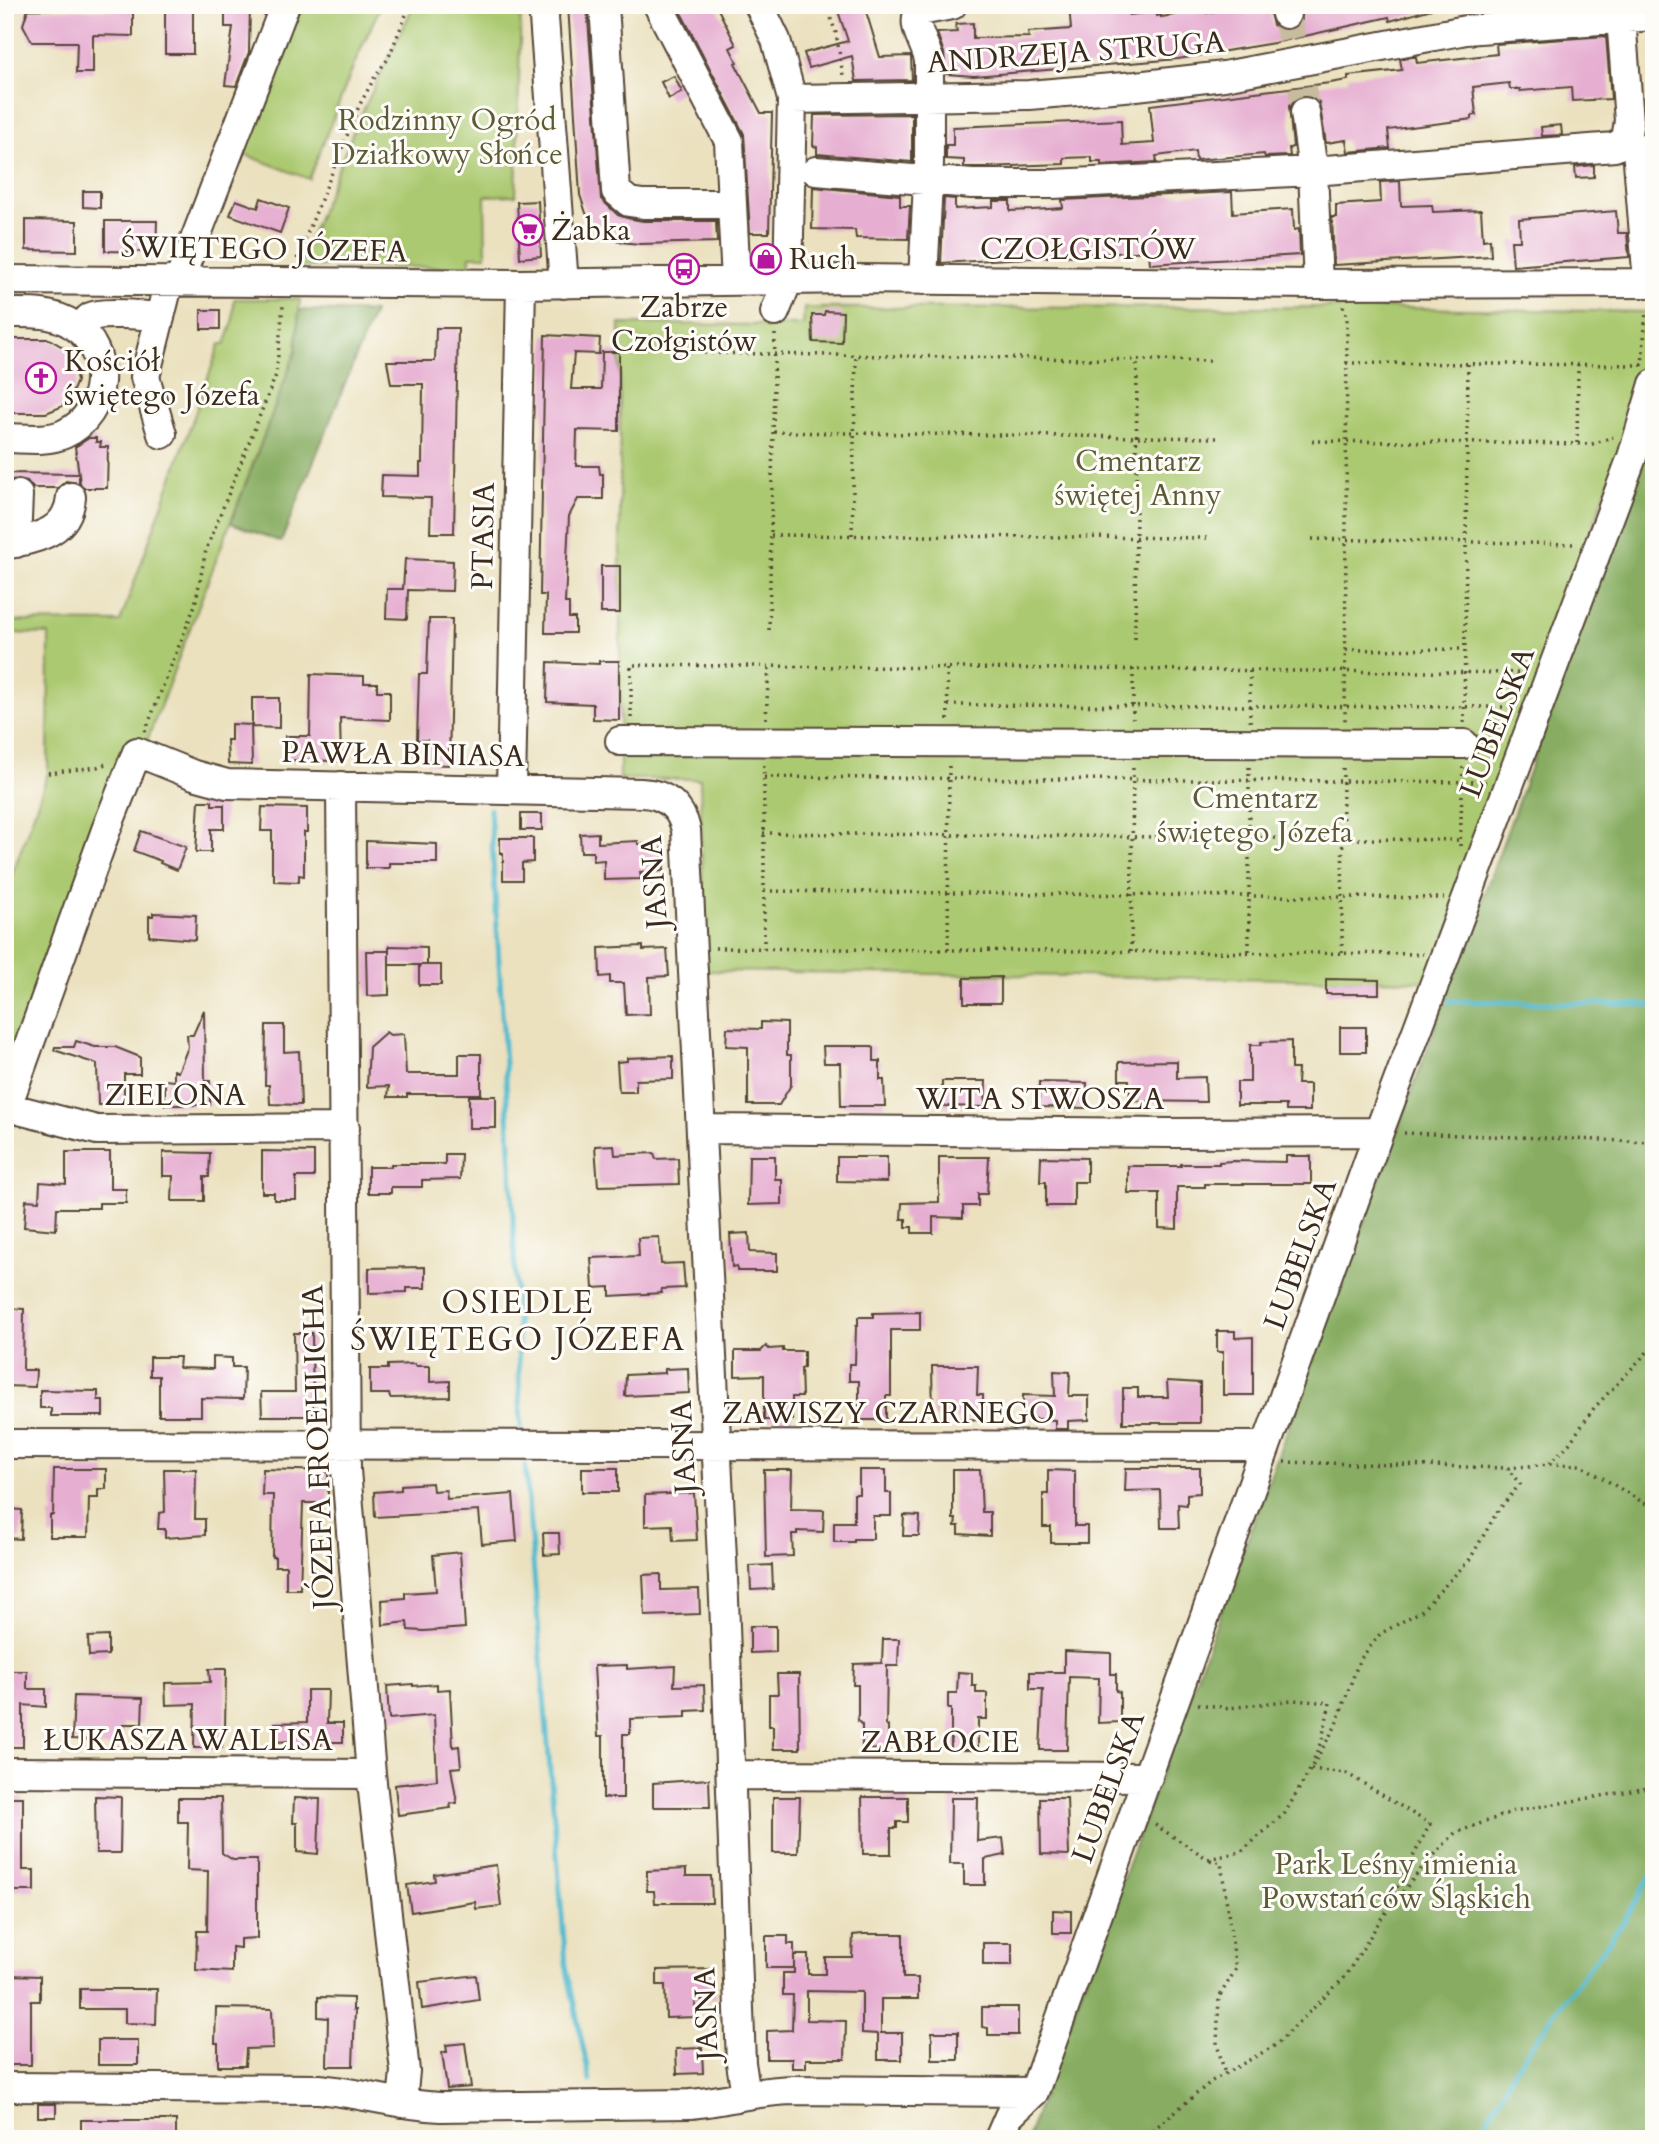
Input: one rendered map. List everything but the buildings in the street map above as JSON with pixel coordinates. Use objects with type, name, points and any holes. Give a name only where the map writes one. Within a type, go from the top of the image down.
[{"type":"street","points":[[162,434],[145,377],[160,318],[285,5]]},
{"type":"street","points":[[545,5],[564,284]]},
{"type":"street","points":[[604,5],[616,191],[629,202],[643,204],[732,204]]},
{"type":"street","points":[[658,5],[729,141],[736,281]]},
{"type":"street","points":[[923,281],[928,52],[916,25],[917,15],[920,11],[952,5]]},
{"type":"street","points":[[760,6],[776,40],[792,99],[788,280],[775,312]]},
{"type":"street","name":"ANDRZEJA STRUGA","points":[[792,99],[1029,95],[1136,86],[1224,76],[1466,30],[1654,16]]},
{"type":"street","points":[[816,171],[972,184],[1053,184],[1313,171],[1615,148],[1626,139],[1629,121],[1621,18]]},
{"type":"street","points":[[1305,112],[1313,171],[1318,284]]},
{"type":"street","points":[[1626,139],[1637,149],[1651,283]]},
{"type":"street","name":"ŚWIĘTEGO JÓZEFA","points":[[5,280],[522,284]]},
{"type":"street","name":"CZOŁGISTÓW","points":[[522,284],[788,280],[1318,284],[1651,283]]},
{"type":"street","name":"PTASIA","points":[[511,789],[522,284]]},
{"type":"street","points":[[5,313],[48,314],[71,323],[90,342],[98,357],[102,376],[99,394],[92,409],[74,428],[52,438],[5,438]]},
{"type":"street","points":[[81,331],[91,316],[97,315],[143,315],[160,318]]},
{"type":"street","points":[[102,376],[145,377]]},
{"type":"street","name":"LUBELSKA","points":[[999,2139],[1009,2116],[1034,2092],[1379,1132],[1632,457],[1645,376]]},
{"type":"street","points":[[18,495],[11,544],[42,536],[54,529],[68,514],[71,497]]},
{"type":"street","points":[[625,741],[1464,744]]},
{"type":"street","points":[[6,1109],[106,830],[137,752]]},
{"type":"street","name":"PAWŁA BINIASA","points":[[137,752],[194,775],[227,784],[652,793],[671,802]]},
{"type":"street","name":"JÓZEFA FROEHLICHA","points":[[341,786],[345,1444],[371,1774],[405,2071],[402,2103]]},
{"type":"street","name":"JASNA","points":[[671,802],[679,810],[687,830],[732,1775],[741,2063],[746,2094]]},
{"type":"street","name":"ZIELONA","points":[[6,1109],[97,1130],[345,1128]]},
{"type":"street","name":"WITA STWOSZA","points":[[701,1129],[1379,1132]]},
{"type":"street","name":"ZAWISZY CZARNEGO","points":[[5,1444],[716,1446],[1264,1454]]},
{"type":"street","name":"ŁUKASZA WALLISA","points":[[5,1772],[371,1774]]},
{"type":"street","name":"ZABŁOCIE","points":[[732,1775],[1148,1777]]},
{"type":"street","points":[[5,2087],[307,2089],[440,2107],[690,2104],[717,2102],[746,2094],[791,2090],[1034,2092]]},
{"type":"path","points":[[48,773],[97,767],[137,752],[195,605],[206,550],[276,375],[287,284],[359,106],[391,52],[410,5]]},
{"type":"path","points":[[826,5],[836,33],[846,98]]},
{"type":"path","points":[[1318,284],[1344,307],[1347,317],[1342,953]]},
{"type":"path","points":[[1346,363],[1578,364],[1645,376],[1646,312]]},
{"type":"path","points":[[704,353],[1212,361]]},
{"type":"path","points":[[769,629],[775,353]]},
{"type":"path","points":[[852,535],[856,355]]},
{"type":"path","points":[[1135,639],[1137,361]]},
{"type":"path","points":[[1459,852],[1465,708],[1468,363]]},
{"type":"path","points":[[1577,443],[1578,364]]},
{"type":"path","points":[[774,432],[1217,438]]},
{"type":"path","points":[[1312,441],[1592,444],[1621,434],[1616,446]]},
{"type":"path","points":[[771,536],[1207,538]]},
{"type":"path","points":[[1312,539],[1570,542],[1581,545]]},
{"type":"path","points":[[1346,650],[1465,649]]},
{"type":"path","points":[[625,741],[631,665],[1525,673],[1534,676]]},
{"type":"path","points":[[947,668],[948,950]]},
{"type":"path","points":[[1132,952],[1133,669]]},
{"type":"path","points":[[1249,951],[1250,670]]},
{"type":"path","points":[[948,705],[1513,707],[1522,711]]},
{"type":"path","points":[[764,949],[764,777],[1497,782]]},
{"type":"path","points":[[763,833],[1249,836],[1469,841]]},
{"type":"path","points":[[764,891],[1452,898]]},
{"type":"path","points":[[715,948],[1427,954]]},
{"type":"path","points":[[1379,1132],[1654,1142]]},
{"type":"path","points":[[1549,1464],[1569,1444],[1594,1408],[1654,1345]]},
{"type":"path","points":[[1264,1454],[1507,1468],[1549,1464],[1581,1465],[1654,1509]]},
{"type":"path","points":[[1208,1859],[1241,1852],[1285,1813],[1335,1727],[1359,1661],[1380,1634],[1421,1611],[1470,1559],[1497,1512],[1520,1484],[1507,1468]]},
{"type":"path","points":[[1167,1722],[1195,1703],[1229,1709],[1293,1699],[1330,1703],[1322,1739],[1310,1769]]},
{"type":"path","points":[[1142,2139],[1212,2081],[1276,2045],[1345,1977],[1381,1919],[1430,1824],[1346,1773],[1310,1769]]},
{"type":"path","points":[[1381,1919],[1455,1833],[1514,1811],[1654,1787]]},
{"type":"path","points":[[1125,1840],[1152,1824],[1208,1859],[1221,1863],[1236,1969],[1219,1997],[1217,2044],[1225,2074]]},
{"type":"green space","points":[[289,5],[381,5],[309,179],[238,152]]},
{"type":"green space","name":"Rodzinny Ogród Działkowy Słońce","points":[[414,5],[521,5],[516,195],[485,196],[486,256],[470,256],[470,267],[298,267],[355,127]]},
{"type":"green space","points":[[234,299],[300,299],[296,351],[147,741],[136,738],[5,1086],[5,895],[48,773],[49,634],[5,633],[5,621],[120,622],[220,344],[225,344],[233,322]]},
{"type":"green space","name":"Cmentarz świętego Józefa","points":[[1344,307],[1651,312],[1653,319],[1650,351],[1641,392],[1430,981],[705,971],[700,779],[620,779],[620,324],[803,325],[804,308]]},
{"type":"green space","points":[[299,310],[374,312],[281,542],[231,523],[296,351]]},
{"type":"green space","name":"Park Leśny imienia Powstańców Śląskich","points":[[1654,432],[1654,2139],[1027,2139],[1649,445]]},
{"type":"waterway","points":[[490,809],[511,1165],[521,1428]]},
{"type":"waterway","points":[[1449,1001],[1654,1005]]},
{"type":"waterway","points":[[525,1464],[566,1965],[590,2081]]},
{"type":"waterway","points":[[1476,2139],[1514,2071],[1624,1921],[1654,1871]]},
{"type":"tunnel","points":[[1286,14],[1292,39]]},
{"type":"tunnel","points":[[1302,87],[1305,112]]},
{"type":"place","name":"Żabka","points":[[528,230]]},
{"type":"place","name":"Ruch","points":[[766,259]]},
{"type":"place","name":"Zabrze Czołgistów","points":[[684,269]]},
{"type":"place","name":"Kościół świętego Józefa","points":[[41,378]]},
{"type":"district","name":"OSIEDLE ŚWIĘTEGO JÓZEFA","points":[[518,1320]]},
{"type":"park label","name":"Cmentarz świętej Anny","points":[[1138,478]]}]
